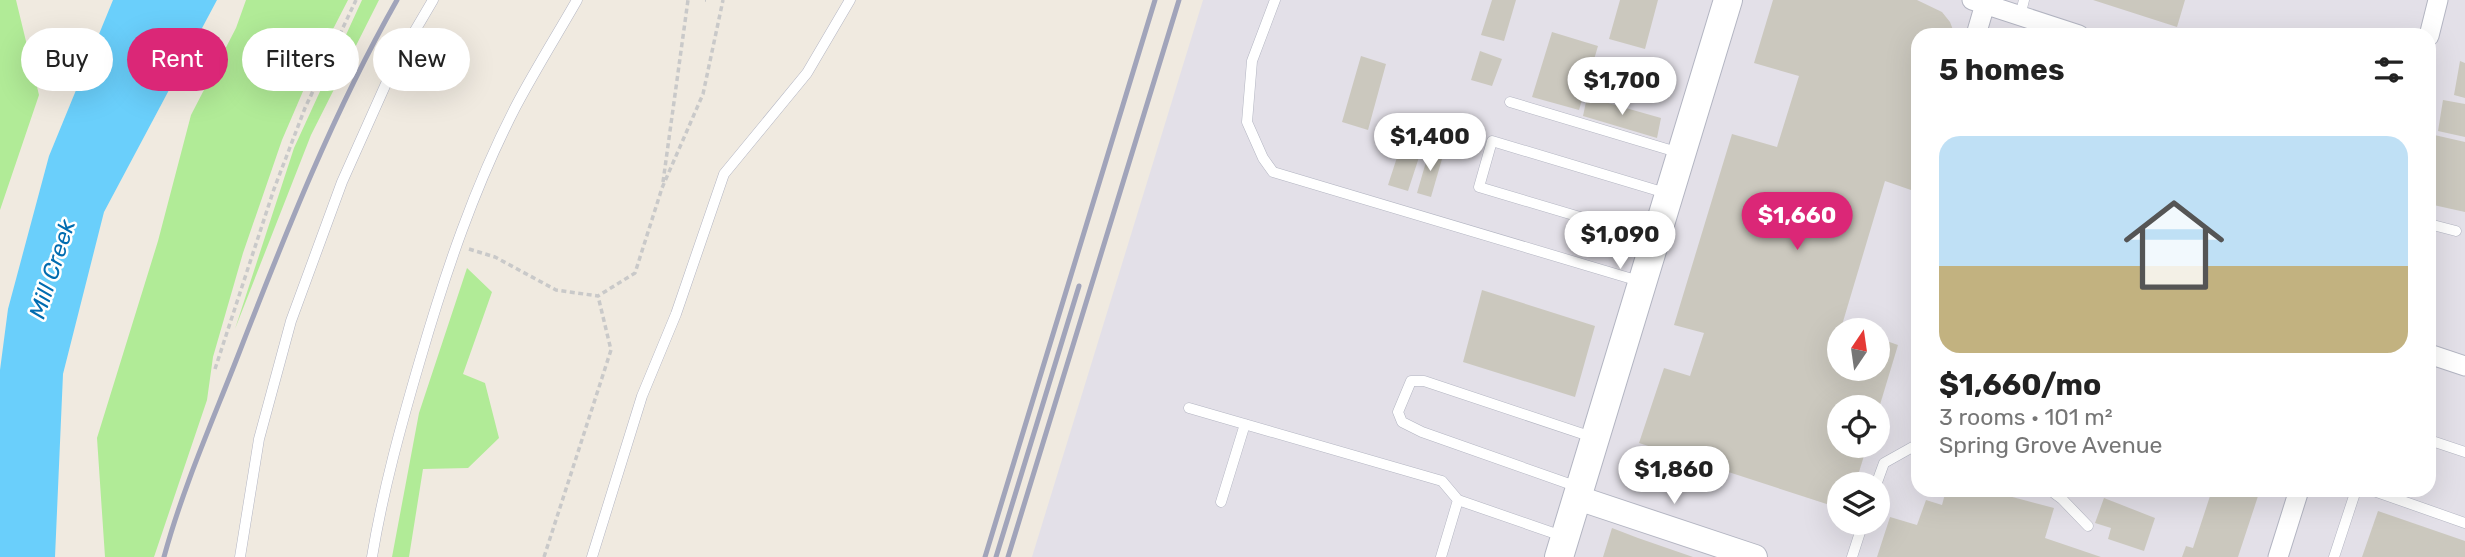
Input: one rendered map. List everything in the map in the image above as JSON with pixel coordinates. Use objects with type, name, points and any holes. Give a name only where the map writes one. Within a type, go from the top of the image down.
[{"type":"main road","points":[[1562,547],[1728,0]]},
{"type":"street","points":[[2431,28],[2438,0]]},
{"type":"street","points":[[1976,28],[1978,2],[2022,8],[2064,28]]},
{"type":"street","points":[[2436,356],[2465,366]]},
{"type":"street","points":[[1579,493],[1755,557]]},
{"type":"street","points":[[2278,557],[2297,497]]},
{"type":"lane","points":[[240,557],[259,439],[291,321],[342,182],[393,68],[433,0]]},
{"type":"lane","points":[[372,557],[379,513],[403,415],[440,289],[481,183],[516,107],[577,0]]},
{"type":"lane","points":[[593,557],[642,396],[676,314],[724,174],[807,73],[850,0]]},
{"type":"lane","points":[[1275,0],[1252,61],[1247,122],[1263,158],[1273,172],[1642,282]]},
{"type":"lane","points":[[1510,102],[1680,153]]},
{"type":"lane","points":[[1655,240],[1479,187],[1492,141],[1669,194]]},
{"type":"lane","points":[[2436,226],[2456,231]]},
{"type":"lane","points":[[1579,493],[1422,432],[1402,422],[1398,412],[1411,381],[1424,381],[1595,439]]},
{"type":"lane","points":[[1189,408],[1442,481],[1458,500],[1562,547]]},
{"type":"lane","points":[[1221,502],[1245,424]]},
{"type":"lane","points":[[2436,442],[2465,452]]},
{"type":"lane","points":[[1881,472],[1884,463],[1911,448]]},
{"type":"lane","points":[[2059,497],[2088,526]]},
{"type":"lane","points":[[2334,557],[2354,497]]},
{"type":"lane","points":[[2391,497],[2465,523]]},
{"type":"lane","points":[[1440,557],[1458,500]]},
{"type":"lane","points":[[1852,557],[1859,535]]},
{"type":"path","points":[[215,369],[278,177],[305,108],[356,0]]},
{"type":"path","points":[[662,187],[688,0]]},
{"type":"path","points":[[457,246],[495,257],[556,290],[598,296],[635,273],[662,187],[704,94],[723,0]]},
{"type":"path","points":[[544,557],[611,350],[598,296]]},
{"type":"shaded area","points":[[1203,0],[2465,0],[2465,557],[1032,557]]},
{"type":"green space","points":[[0,0],[16,0],[23,28],[21,91],[38,91],[39,95],[0,210]]},
{"type":"green space","points":[[246,0],[348,0],[334,28],[242,28],[242,91],[303,91],[282,140],[243,253],[213,357],[207,400],[154,557],[105,557],[97,438],[158,241],[191,115],[203,91],[228,91],[228,43]]},
{"type":"green space","points":[[362,0],[379,0],[359,40],[359,28],[349,28]]},
{"type":"green space","points":[[320,91],[333,91],[311,135],[235,329],[294,148]]},
{"type":"green space","points":[[467,268],[492,292],[463,374],[485,383],[499,438],[468,468],[423,469],[409,557],[392,557],[419,413]]},
{"type":"water","name":"Mill Creek","points":[[113,0],[217,0],[202,28],[127,28],[127,91],[168,91],[104,212],[63,374],[55,557],[0,557],[0,370],[8,309],[49,156],[76,91],[113,91],[113,28],[102,28]]},
{"type":"building","points":[[1492,0],[1516,0],[1504,41],[1481,35]]},
{"type":"building","points":[[1620,0],[1658,0],[1645,49],[1609,39]]},
{"type":"building","points":[[1773,0],[1917,0],[1942,12],[1952,28],[1911,28],[1911,190],[1885,181],[1844,318],[1827,318],[1827,382],[1887,382],[1883,395],[1827,395],[1827,458],[1863,458],[1859,472],[1827,472],[1827,504],[1639,443],[1664,368],[1690,376],[1704,333],[1674,325],[1732,134],[1777,147],[1799,76],[1754,63]]},
{"type":"building","points":[[2093,0],[2185,0],[2177,27]]},
{"type":"building","points":[[1552,32],[1598,46],[1579,110],[1532,97]]},
{"type":"building","points":[[1480,51],[1502,59],[1492,86],[1471,80]]},
{"type":"building","points":[[1361,56],[1386,64],[1368,130],[1342,122]]},
{"type":"building","points":[[2460,61],[2465,63],[2465,98],[2454,95]]},
{"type":"building","points":[[1587,97],[1661,118],[1657,138],[1583,116]]},
{"type":"building","points":[[2443,100],[2465,104],[2465,137],[2438,131]]},
{"type":"building","points":[[2436,135],[2465,142],[2465,212],[2436,206]]},
{"type":"building","points":[[1402,142],[1422,148],[1408,191],[1388,185]]},
{"type":"building","points":[[1430,148],[1444,152],[1431,197],[1417,193]]},
{"type":"building","points":[[1482,290],[1595,326],[1575,397],[1463,362]]},
{"type":"building","points":[[1890,342],[1898,345],[1890,372]]},
{"type":"building","points":[[1944,497],[2012,497],[2054,508],[2045,538],[2101,557],[1877,557],[1884,535],[1890,535],[1890,517],[1917,525],[1926,500],[1942,505]]},
{"type":"building","points":[[2210,497],[2258,497],[2238,557],[2182,557],[2186,546],[2193,548]]},
{"type":"building","points":[[2104,498],[2155,518],[2144,551],[2108,539],[2111,528],[2095,523]]},
{"type":"building","points":[[2378,511],[2465,541],[2465,557],[2362,557]]},
{"type":"building","points":[[1612,528],[1638,538],[1693,557],[1603,557]]},
{"type":"railway","points":[[164,557],[199,454],[293,218],[331,129],[397,0]]},
{"type":"railway","points":[[985,557],[1155,0]]},
{"type":"railway","points":[[1008,557],[1179,0]]},
{"type":"railway","points":[[996,557],[1079,286]]}]
